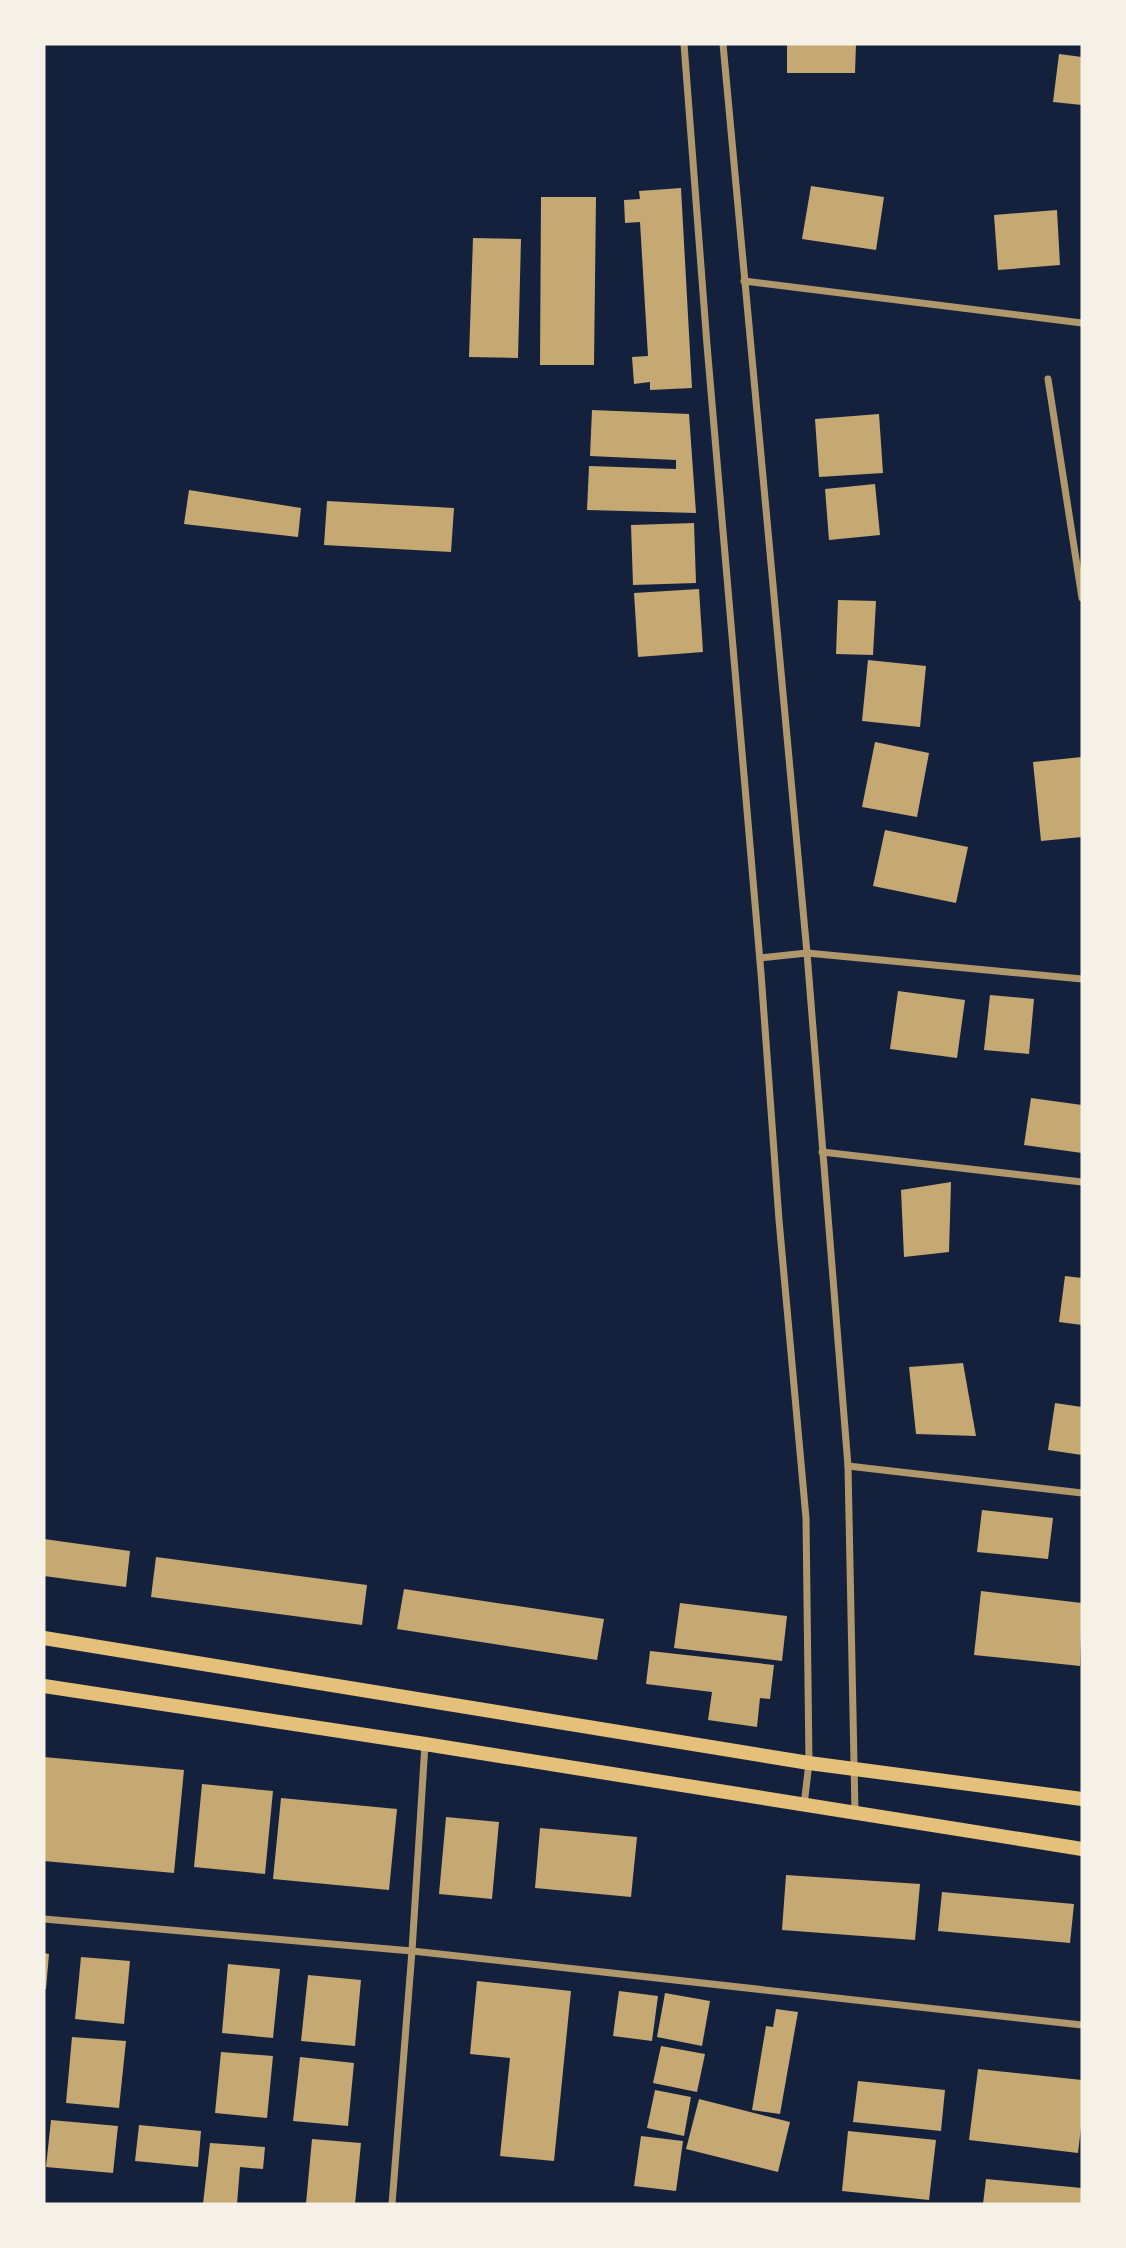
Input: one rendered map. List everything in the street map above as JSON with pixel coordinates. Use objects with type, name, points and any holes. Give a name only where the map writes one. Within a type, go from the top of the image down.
[{"type":"main road","points":[[44,1638],[809,1763],[1082,1799]]},
{"type":"main road","points":[[44,1686],[1082,1849]]},
{"type":"street","points":[[684,44],[708,359],[760,958],[779,1220],[806,1518],[809,1763],[804,1805]]},
{"type":"street","points":[[723,44],[807,953],[848,1466],[855,1813]]},
{"type":"street","points":[[744,281],[1082,323]]},
{"type":"street","points":[[1048,379],[1082,598]]},
{"type":"street","points":[[760,958],[807,953],[1082,979]]},
{"type":"street","points":[[822,1152],[1082,1182]]},
{"type":"street","points":[[848,1466],[1082,1493]]},
{"type":"street","points":[[392,2204],[425,1744]]},
{"type":"street","points":[[44,1919],[412,1951],[1082,2025]]},
{"type":"building","points":[[787,44],[856,44],[855,73],[787,73]]},
{"type":"building","points":[[1059,54],[1082,57],[1082,105],[1053,102]]},
{"type":"building","points":[[811,186],[884,197],[876,250],[802,239]]},
{"type":"building","points":[[681,188],[692,388],[650,390],[650,382],[634,384],[632,357],[648,356],[640,222],[625,223],[624,200],[640,199],[639,191]]},
{"type":"building","points":[[541,197],[596,197],[594,365],[540,365]]},
{"type":"building","points":[[1057,210],[1060,265],[998,270],[994,215]]},
{"type":"building","points":[[473,238],[521,239],[518,358],[469,357]]},
{"type":"building","points":[[592,410],[689,414],[696,513],[587,510],[589,466],[676,469],[676,460],[590,456]]},
{"type":"building","points":[[879,414],[883,473],[819,477],[815,419]]},
{"type":"building","points":[[875,484],[880,535],[829,540],[825,489]]},
{"type":"building","points":[[189,490],[301,508],[298,537],[184,524]]},
{"type":"building","points":[[327,501],[454,508],[451,552],[324,545]]},
{"type":"building","points":[[694,523],[696,583],[633,585],[631,525]]},
{"type":"building","points":[[699,589],[703,652],[638,657],[634,593]]},
{"type":"building","points":[[838,600],[876,601],[873,655],[836,654]]},
{"type":"building","points":[[868,660],[926,666],[920,727],[862,721]]},
{"type":"building","points":[[875,742],[929,753],[917,817],[862,807]]},
{"type":"building","points":[[1082,757],[1082,837],[1041,841],[1033,762]]},
{"type":"building","points":[[885,830],[968,847],[956,903],[873,886]]},
{"type":"building","points":[[898,991],[965,1000],[957,1058],[890,1049]]},
{"type":"building","points":[[990,995],[1034,999],[1029,1054],[984,1050]]},
{"type":"building","points":[[1031,1098],[1082,1105],[1082,1153],[1024,1145]]},
{"type":"building","points":[[951,1182],[949,1252],[904,1257],[901,1190]]},
{"type":"building","points":[[1065,1276],[1082,1278],[1082,1325],[1059,1322]]},
{"type":"building","points":[[963,1363],[976,1436],[916,1434],[909,1367]]},
{"type":"building","points":[[1055,1403],[1082,1407],[1082,1455],[1048,1450]]},
{"type":"building","points":[[982,1510],[1053,1518],[1048,1559],[977,1552]]},
{"type":"building","points":[[44,1539],[130,1551],[126,1587],[44,1576]]},
{"type":"building","points":[[156,1557],[367,1585],[362,1625],[151,1597]]},
{"type":"building","points":[[404,1589],[604,1619],[597,1660],[397,1629]]},
{"type":"building","points":[[981,1591],[1082,1603],[1080,1666],[974,1655]]},
{"type":"building","points":[[680,1603],[787,1616],[782,1661],[674,1648]]},
{"type":"building","points":[[650,1651],[774,1665],[770,1699],[760,1698],[757,1727],[708,1720],[712,1692],[646,1684]]},
{"type":"building","points":[[44,1757],[184,1770],[174,1873],[44,1861]]},
{"type":"building","points":[[202,1784],[273,1791],[265,1874],[194,1867]]},
{"type":"building","points":[[281,1798],[397,1809],[389,1890],[273,1879]]},
{"type":"building","points":[[446,1817],[499,1822],[492,1899],[439,1894]]},
{"type":"building","points":[[540,1828],[637,1837],[631,1897],[535,1888]]},
{"type":"building","points":[[786,1875],[920,1884],[915,1940],[782,1930]]},
{"type":"building","points":[[942,1892],[1074,1904],[1070,1943],[938,1931]]},
{"type":"building","points":[[44,1953],[49,1954],[46,1989],[44,1989]]},
{"type":"building","points":[[81,1957],[130,1961],[124,2024],[75,2019]]},
{"type":"building","points":[[228,1964],[280,1969],[273,2038],[222,2033]]},
{"type":"building","points":[[308,1975],[361,1980],[355,2046],[301,2041]]},
{"type":"building","points":[[477,1981],[571,1991],[554,2161],[500,2156],[510,2058],[470,2054]]},
{"type":"building","points":[[619,1991],[658,1996],[652,2041],[613,2036]]},
{"type":"building","points":[[665,1993],[710,2001],[702,2046],[657,2037]]},
{"type":"building","points":[[776,2009],[798,2012],[780,2114],[752,2110],[766,2026],[773,2027]]},
{"type":"building","points":[[72,2037],[126,2041],[119,2108],[66,2103]]},
{"type":"building","points":[[661,2046],[705,2054],[697,2092],[653,2083]]},
{"type":"building","points":[[221,2052],[273,2056],[267,2118],[215,2113]]},
{"type":"building","points":[[300,2057],[354,2063],[348,2126],[293,2121]]},
{"type":"building","points":[[978,2069],[1082,2080],[1082,2119],[1078,2153],[969,2140]]},
{"type":"building","points":[[858,2081],[945,2090],[941,2131],[853,2122]]},
{"type":"building","points":[[655,2090],[691,2097],[684,2136],[647,2128]]},
{"type":"building","points":[[699,2099],[790,2122],[778,2172],[686,2149]]},
{"type":"building","points":[[51,2120],[118,2126],[113,2173],[46,2167]]},
{"type":"building","points":[[139,2125],[201,2131],[198,2167],[135,2161]]},
{"type":"building","points":[[848,2131],[936,2140],[929,2200],[842,2191]]},
{"type":"building","points":[[641,2136],[683,2141],[676,2191],[634,2186]]},
{"type":"building","points":[[312,2139],[361,2143],[355,2204],[306,2204]]},
{"type":"building","points":[[210,2143],[265,2147],[263,2169],[240,2167],[237,2204],[203,2204]]},
{"type":"building","points":[[986,2179],[1082,2188],[1082,2204],[983,2204]]}]
